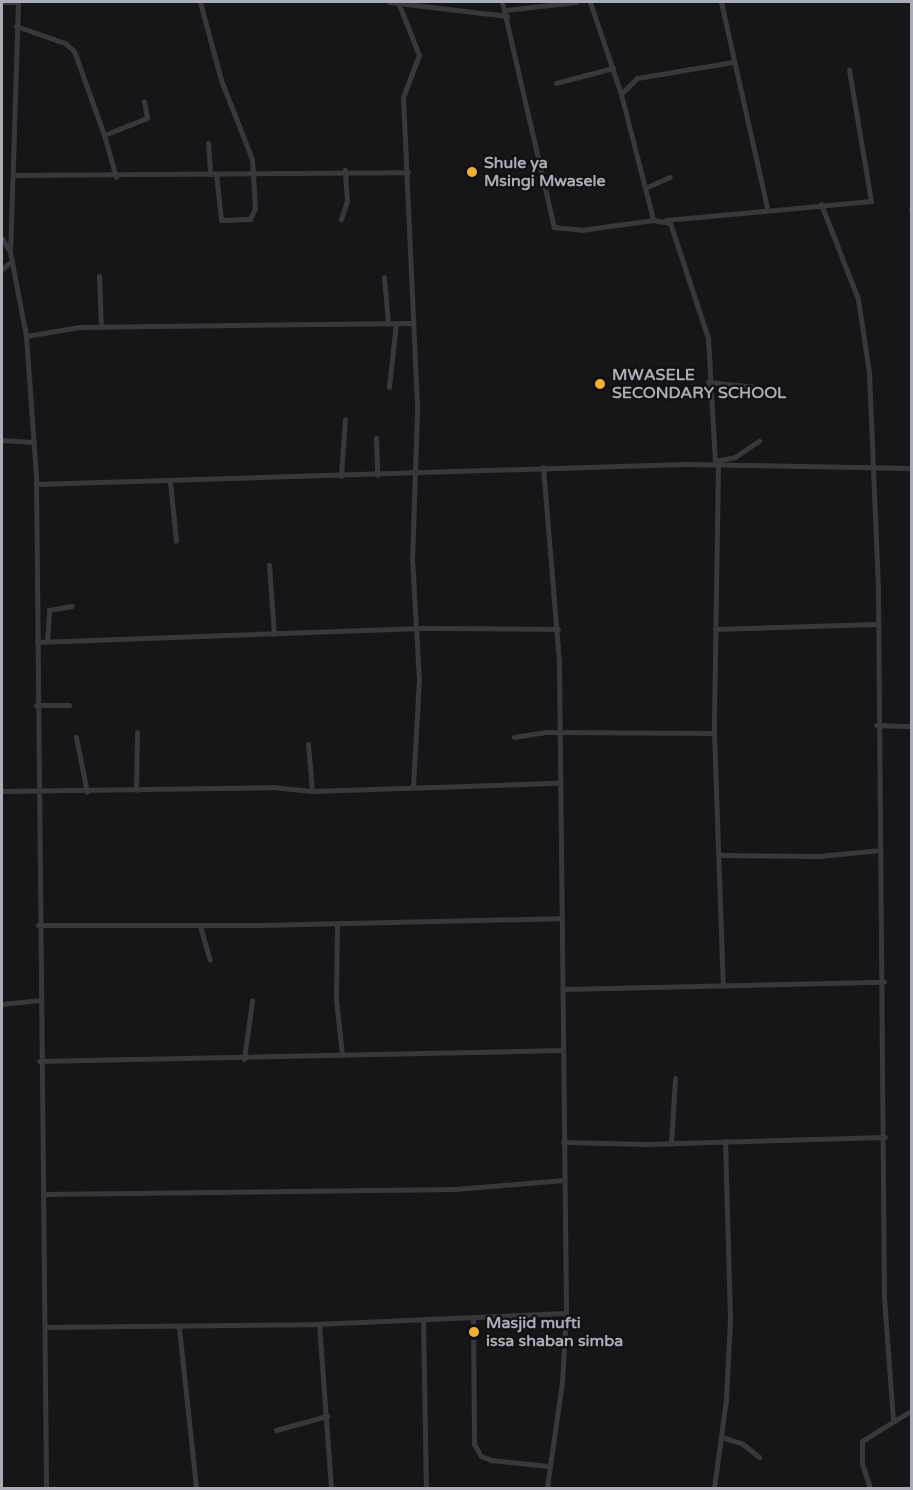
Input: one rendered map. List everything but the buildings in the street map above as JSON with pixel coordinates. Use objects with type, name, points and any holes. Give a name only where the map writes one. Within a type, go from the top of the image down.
[{"type":"street","points":[[2,2],[16,2],[15,175],[10,252],[26,336],[36,484],[39,1061],[43,1194],[46,1488]]},
{"type":"street","points":[[200,2],[254,172],[253,215],[246,221],[231,222],[220,218],[208,143]]},
{"type":"street","points":[[389,2],[506,13],[577,2]]},
{"type":"street","points":[[398,2],[418,53],[403,98],[408,172],[416,470],[412,558],[419,679],[413,785]]},
{"type":"street","points":[[501,2],[506,13],[554,227],[581,230],[767,207],[859,203],[873,198],[849,70]]},
{"type":"street","points":[[590,2],[621,94],[653,220]]},
{"type":"street","points":[[721,2],[767,207]]},
{"type":"street","points":[[16,26],[65,43],[74,51],[104,135],[116,177]]},
{"type":"street","points":[[621,94],[637,78],[733,63]]},
{"type":"street","points":[[556,83],[613,68]]},
{"type":"street","points":[[104,135],[147,118],[144,101]]},
{"type":"street","points":[[15,175],[116,177],[345,170],[408,172]]},
{"type":"street","points":[[341,219],[347,201],[345,170]]},
{"type":"street","points":[[645,188],[670,177]]},
{"type":"street","points":[[821,204],[858,299],[866,335],[874,470],[876,725],[884,982],[885,1309],[893,1420]]},
{"type":"street","points":[[666,220],[706,328],[708,382],[716,464],[714,733],[721,855],[723,987]]},
{"type":"street","points":[[2,238],[10,252]]},
{"type":"street","points":[[2,269],[12,261]]},
{"type":"street","points":[[99,276],[101,327]]},
{"type":"street","points":[[384,277],[388,324]]},
{"type":"street","points":[[26,336],[101,327],[412,323]]},
{"type":"street","points":[[389,387],[396,324]]},
{"type":"street","points":[[708,382],[756,387]]},
{"type":"street","points":[[341,476],[345,419]]},
{"type":"street","points":[[376,438],[377,475]]},
{"type":"street","points":[[2,440],[32,442]]},
{"type":"street","points":[[716,464],[735,457],[759,441]]},
{"type":"street","points":[[36,484],[377,475],[416,470],[716,464],[874,470],[912,468]]},
{"type":"street","points":[[543,468],[558,629],[560,918],[565,989],[563,1142],[566,1313],[547,1488]]},
{"type":"street","points":[[170,481],[176,541]]},
{"type":"street","points":[[269,565],[274,634]]},
{"type":"street","points":[[47,642],[50,609],[72,606]]},
{"type":"street","points":[[715,629],[876,624]]},
{"type":"street","points":[[37,642],[416,628],[558,629]]},
{"type":"street","points":[[36,705],[69,705]]},
{"type":"street","points":[[876,725],[912,726]]},
{"type":"street","points":[[136,790],[137,732]]},
{"type":"street","points":[[514,737],[560,732],[714,733]]},
{"type":"street","points":[[76,737],[87,792]]},
{"type":"street","points":[[308,744],[312,791]]},
{"type":"street","points":[[2,791],[312,791],[413,785],[559,783]]},
{"type":"street","points":[[721,855],[819,856],[881,850]]},
{"type":"street","points":[[38,925],[200,926],[560,918]]},
{"type":"street","points":[[337,923],[342,1055]]},
{"type":"street","points":[[200,926],[210,960]]},
{"type":"street","points":[[565,989],[884,982]]},
{"type":"street","points":[[2,1004],[39,1000]]},
{"type":"street","points":[[244,1059],[252,1001]]},
{"type":"street","points":[[39,1061],[244,1059],[563,1050]]},
{"type":"street","points":[[671,1144],[675,1078]]},
{"type":"street","points":[[563,1142],[671,1144],[885,1137]]},
{"type":"street","points":[[714,1488],[722,1437],[730,1319],[725,1141]]},
{"type":"street","points":[[43,1194],[463,1189],[564,1180]]},
{"type":"street","points":[[45,1327],[179,1328],[566,1313]]},
{"type":"street","points":[[473,1318],[474,1444],[481,1456],[491,1460],[549,1466]]},
{"type":"street","points":[[423,1320],[426,1488]]},
{"type":"street","points":[[319,1324],[331,1488]]},
{"type":"street","points":[[179,1328],[196,1488]]},
{"type":"street","points":[[870,1488],[862,1462],[862,1441],[912,1410]]},
{"type":"street","points":[[276,1431],[327,1416]]},
{"type":"street","points":[[722,1437],[743,1444],[759,1457]]},
{"type":"place","name":"Shule ya Msingi Mwasele","points":[[472,172]]},
{"type":"place","name":"MWASELE SECONDARY SCHOOL","points":[[600,384]]},
{"type":"place","name":"Masjid mufti issa shaban simba","points":[[474,1332]]}]
